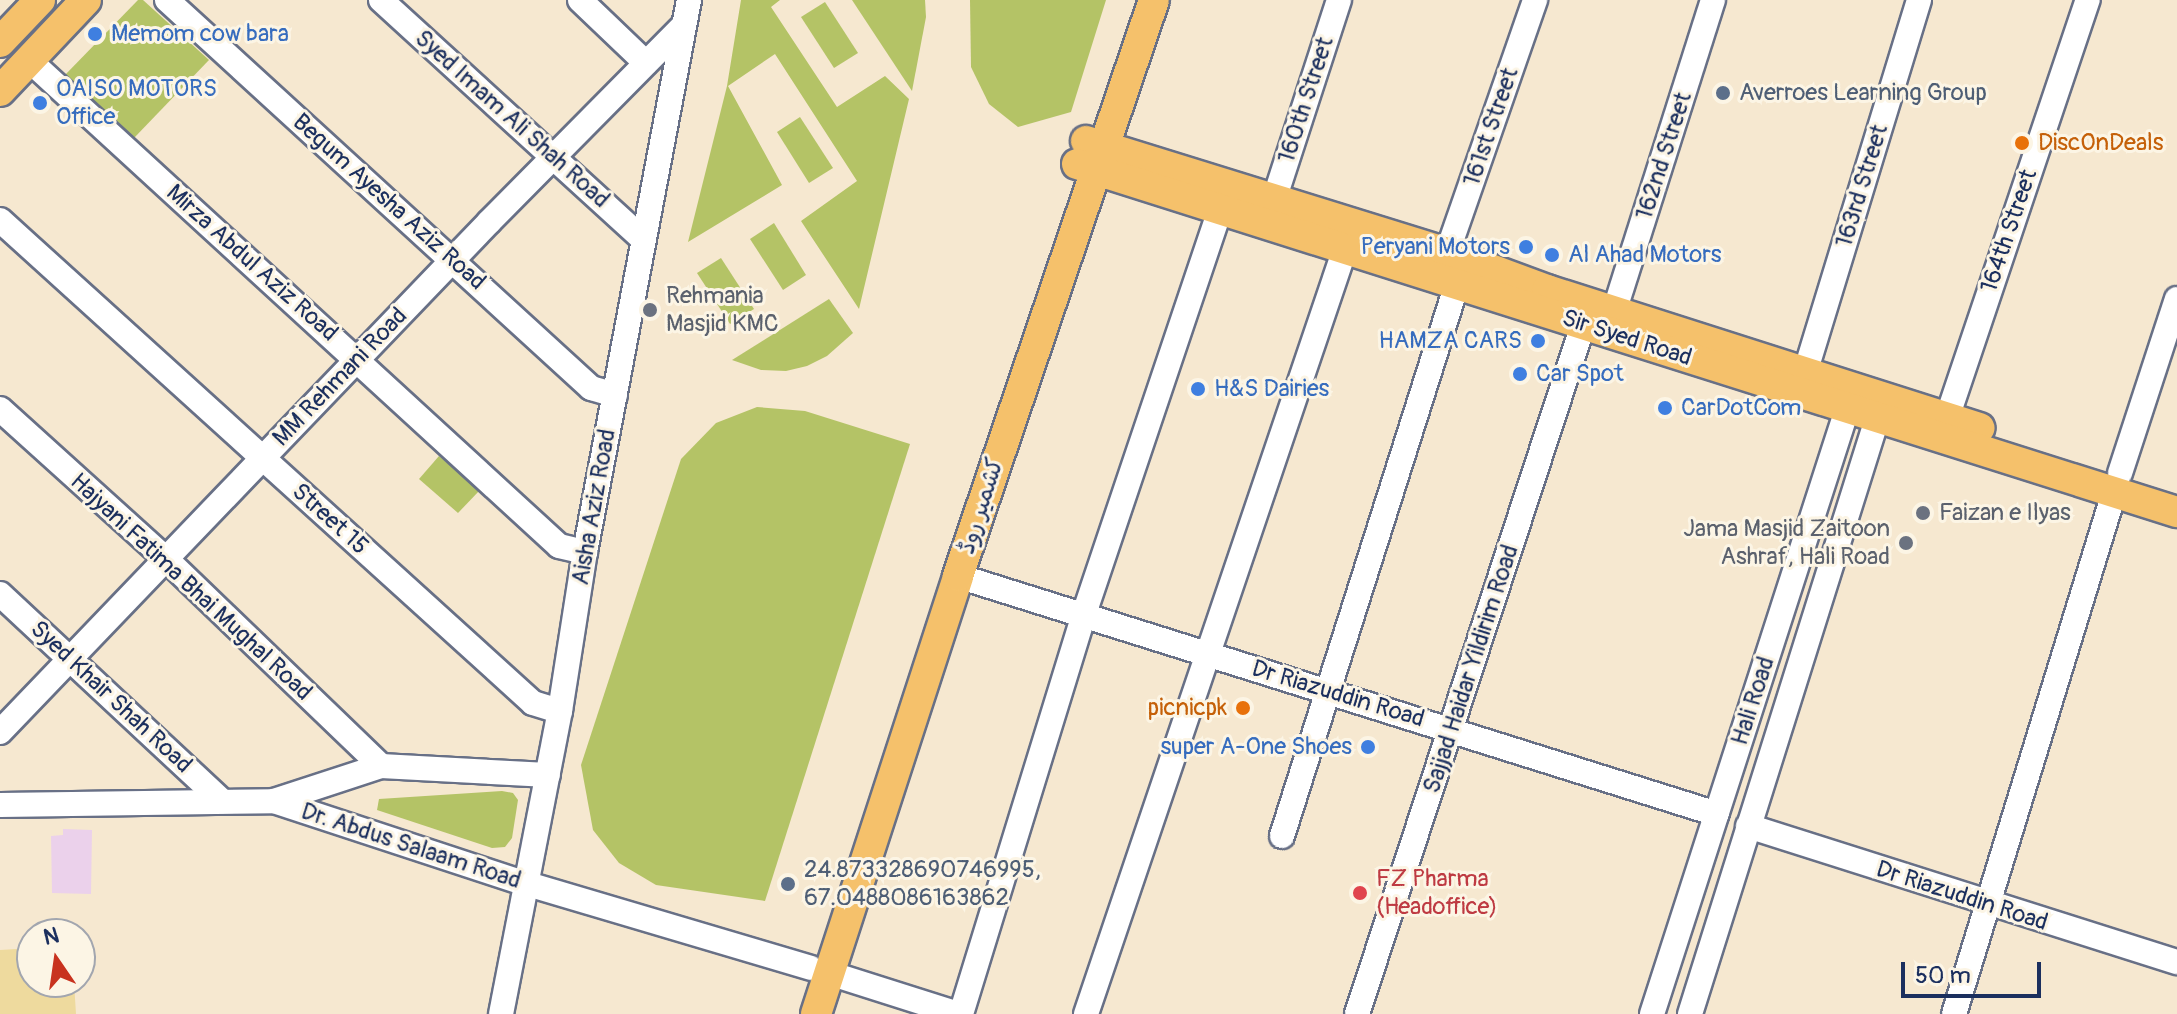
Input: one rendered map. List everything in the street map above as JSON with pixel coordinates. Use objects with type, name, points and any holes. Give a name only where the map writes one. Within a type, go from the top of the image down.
[{"type":"main road","points":[[0,42],[40,0]]},
{"type":"main road","points":[[0,91],[86,0]]},
{"type":"main road","name":"کشمیر روڈ","points":[[796,1014],[820,971],[958,576],[1090,155],[1133,0]]},
{"type":"main road","name":"کشمیر روڈ","points":[[816,1014],[820,971],[1090,155],[1154,0]]},
{"type":"main road","name":"Sir Syed Road","points":[[1090,155],[1274,200],[1345,249],[1457,284],[1614,312],[1805,373],[1851,398]]},
{"type":"main road","name":"Sir Syed Road","points":[[1090,155],[1220,209],[1447,253],[1544,300],[1583,325],[1851,398],[2172,500]]},
{"type":"main road","name":"Sir Syed Road","points":[[1880,408],[1947,418],[2117,483]]},
{"type":"street","name":"Begum Ayesha Aziz Road","points":[[167,0],[591,388],[615,395]]},
{"type":"street","name":"Syed Imam Ali Shah Road","points":[[381,0],[643,239]]},
{"type":"street","points":[[580,0],[646,63]]},
{"type":"street","name":"Aisha Aziz Road","points":[[501,1014],[524,883],[560,711],[585,552],[689,0]]},
{"type":"street","name":"160th Street","points":[[1274,200],[1339,0]]},
{"type":"street","name":"161st Street","points":[[1447,253],[1535,0]]},
{"type":"street","name":"162nd Street","points":[[1614,312],[1713,0]]},
{"type":"street","name":"163rd Street","points":[[1805,373],[1919,0]]},
{"type":"street","name":"164th Street","points":[[1947,418],[2088,0]]},
{"type":"street","name":"MM Rehmani Road","points":[[0,732],[452,260],[684,25]]},
{"type":"street","name":"Mirza Abdul Aziz Road","points":[[29,60],[559,546],[585,552]]},
{"type":"street","points":[[960,1014],[1084,614],[1220,209]]},
{"type":"street","name":"Street 15","points":[[0,220],[533,703],[560,711]]},
{"type":"street","points":[[1086,1014],[1345,249]]},
{"type":"street","points":[[1282,836],[1457,284]]},
{"type":"street","points":[[1954,1014],[2117,483],[2177,299]]},
{"type":"street","name":"Sajjad Haidar Yildirim Road","points":[[1357,1014],[1583,325]]},
{"type":"street","name":"Hali Road","points":[[1652,1014],[1851,398]]},
{"type":"street","name":"Hali Road","points":[[1690,1014],[1880,408]]},
{"type":"street","name":"Hajyani Fatima Bhai Mughal Road","points":[[0,409],[166,559],[381,766]]},
{"type":"street","name":"Dr Riazuddin Road","points":[[958,576],[1452,728],[1716,818]]},
{"type":"street","name":"Syed Khair Shah Road","points":[[0,594],[222,801]]},
{"type":"street","points":[[274,801],[381,766],[548,775]]},
{"type":"street","name":"Dr. Abdus Salaam Road","points":[[0,805],[274,801],[524,883],[960,1014]]},
{"type":"street","points":[[1716,818],[1747,829]]},
{"type":"street","points":[[1716,818],[1747,829]]},
{"type":"street","name":"Dr Riazuddin Road","points":[[1747,829],[2177,962]]},
{"type":"shaded area","points":[[63,829],[92,830],[91,894],[52,893],[51,836],[63,835]]},
{"type":"green space","points":[[138,0],[143,0],[209,60],[134,138],[64,76]]},
{"type":"green space","points":[[741,0],[780,0],[771,7],[837,107],[885,76],[909,99],[859,309],[801,221],[857,181],[775,54],[728,86],[782,185],[688,242],[727,86]]},
{"type":"green space","points":[[852,0],[925,0],[926,17],[912,91]]},
{"type":"green space","points":[[970,0],[1106,0],[1071,112],[1018,127],[989,104],[971,67]]},
{"type":"green space","points":[[825,2],[858,53],[834,68],[801,17]]},
{"type":"green space","points":[[800,117],[833,168],[809,183],[777,132]]},
{"type":"green space","points":[[774,223],[806,275],[783,290],[750,239]]},
{"type":"green space","points":[[721,258],[754,309],[730,324],[697,273]]},
{"type":"green space","points":[[829,299],[853,333],[827,356],[807,366],[786,371],[761,370],[732,360]]},
{"type":"green space","points":[[757,407],[805,411],[910,444],[765,901],[656,885],[619,863],[593,830],[581,765],[681,459],[716,423]]},
{"type":"green space","points":[[439,456],[480,490],[458,513],[419,479]]},
{"type":"green space","points":[[502,791],[513,793],[518,800],[512,838],[505,847],[492,848],[377,810],[379,799]]},
{"type":"sand","points":[[16,949],[16,998],[75,998],[76,1014],[0,1014],[0,950]]},
{"type":"place","name":"Memom cow bara","points":[[95,34]]},
{"type":"place","name":"Averroes Learning Group","points":[[1723,93]]},
{"type":"place","name":"OAISO MOTORS Office","points":[[40,103]]},
{"type":"place","name":"DiscOnDeals","points":[[2022,143]]},
{"type":"place","name":"Peryani Motors","points":[[1526,247]]},
{"type":"place","name":"Al Ahad Motors","points":[[1552,255]]},
{"type":"place","name":"Rehmania Masjid KMC","points":[[650,310]]},
{"type":"place","name":"HAMZA CARS","points":[[1538,341]]},
{"type":"place","name":"Car Spot","points":[[1520,374]]},
{"type":"place","name":"H&S Dairies","points":[[1198,389]]},
{"type":"place","name":"CarDotCom","points":[[1665,408]]},
{"type":"place","name":"Faizan e Ilyas","points":[[1923,513]]},
{"type":"place","name":"Jama Masjid Zaitoon Ashraf, Hali Road","points":[[1906,543]]},
{"type":"place","name":"picnicpk","points":[[1243,708]]},
{"type":"place","name":"super A-One Shoes","points":[[1368,747]]},
{"type":"place","name":"24.873328690746995, 67.0488086163862","points":[[788,884]]},
{"type":"place","name":"FZ Pharma (Headoffice)","points":[[1360,893]]}]
